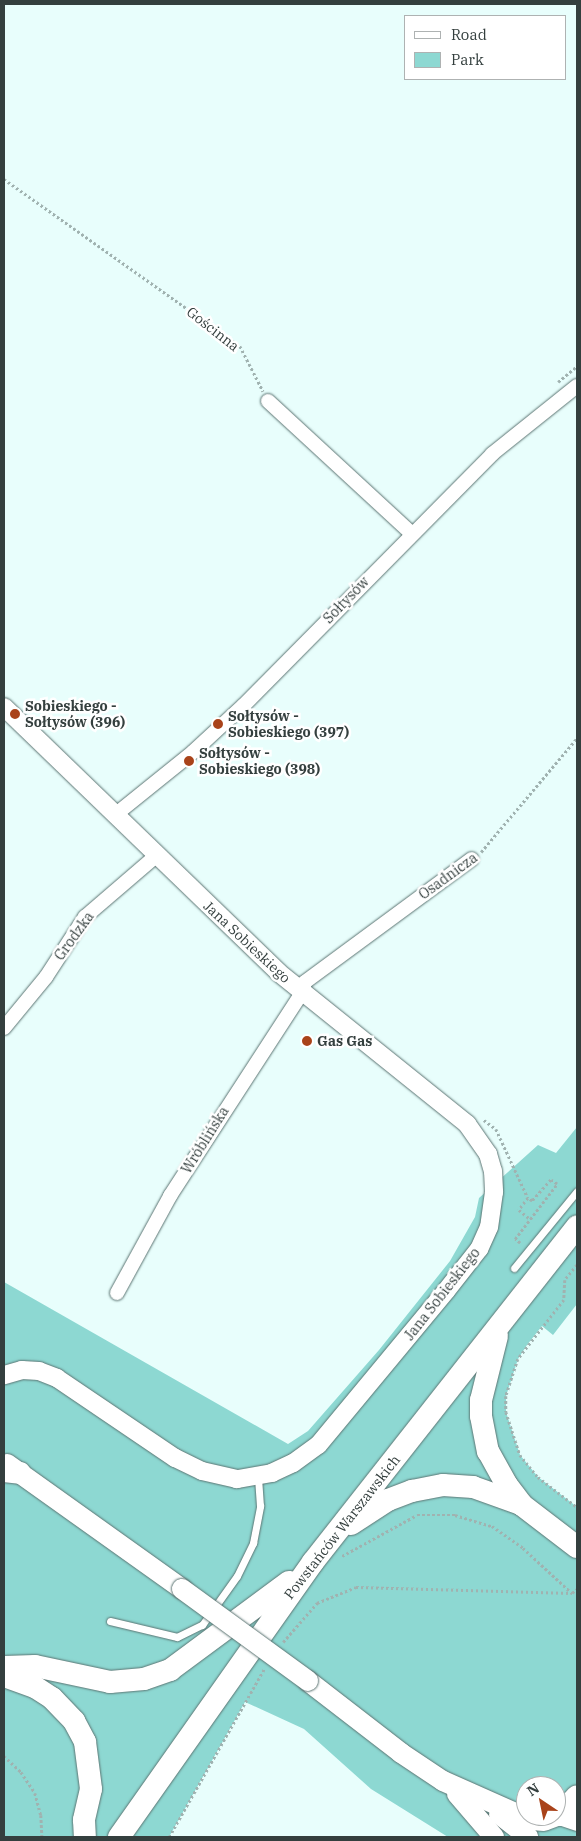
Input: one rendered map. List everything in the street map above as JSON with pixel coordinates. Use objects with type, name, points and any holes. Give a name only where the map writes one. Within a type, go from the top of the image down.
[{"type":"main road","name":"Powstańców Warszawskich","points":[[119,1837],[324,1562],[334,1536],[577,1226]]},
{"type":"main road","points":[[500,1325],[485,1381],[481,1416],[494,1465],[522,1504],[577,1547]]},
{"type":"main road","points":[[8,1467],[182,1589],[308,1681],[401,1753],[443,1780],[480,1799],[516,1814]]},
{"type":"main road","points":[[334,1536],[388,1500],[412,1491],[443,1485],[473,1487],[522,1504]]},
{"type":"main road","points":[[4,1667],[35,1666],[110,1682],[144,1678],[170,1670],[277,1593],[324,1562]]},
{"type":"main road","points":[[4,1676],[35,1687],[52,1698],[74,1721],[85,1742],[92,1789],[84,1820],[85,1837]]},
{"type":"main road","points":[[443,1780],[472,1809],[494,1837]]},
{"type":"main road","points":[[566,1809],[577,1796]]},
{"type":"main road","points":[[480,1799],[528,1837]]},
{"type":"street","name":"Sołtysów","points":[[115,815],[193,752],[244,705],[411,533],[492,454],[577,386]]},
{"type":"street","points":[[268,401],[411,533]]},
{"type":"street","name":"Jana Sobieskiego","points":[[4,707],[156,856],[302,993],[450,1108],[480,1138],[493,1170],[493,1208],[479,1249],[328,1434],[293,1463],[258,1477],[223,1477],[189,1465],[57,1378],[39,1371],[22,1370],[4,1375]]},
{"type":"street","name":"Grodzka","points":[[4,1028],[46,977],[86,917],[156,856]]},
{"type":"street","name":"Osadnicza","points":[[302,993],[312,973],[472,859]]},
{"type":"street","name":"Wróblińska","points":[[117,1293],[170,1196],[302,993]]},
{"type":"lane","points":[[514,1268],[577,1191]]},
{"type":"lane","points":[[110,1621],[177,1637],[202,1625],[237,1576],[253,1543],[260,1506],[258,1477]]},
{"type":"path","name":"Gościnna","points":[[4,179],[240,346],[268,401]]},
{"type":"path","name":"Osadnicza","points":[[472,859],[488,846],[577,738]]},
{"type":"path","points":[[496,1129],[528,1198],[532,1201],[552,1180],[558,1184],[515,1239],[520,1243]]},
{"type":"path","points":[[528,1198],[518,1210],[530,1219]]},
{"type":"path","points":[[577,1265],[563,1279],[564,1300],[518,1359],[506,1396],[506,1412],[514,1444],[528,1466],[577,1507]]},
{"type":"path","points":[[324,1562],[404,1521],[431,1513],[455,1515],[478,1520],[506,1535],[572,1593]]},
{"type":"path","points":[[280,1647],[317,1603],[356,1587],[572,1593],[577,1589]]},
{"type":"path","points":[[169,1837],[265,1667]]},
{"type":"path","points":[[4,1756],[21,1772],[35,1793],[41,1815],[42,1837]]},
{"type":"green space","points":[[577,1127],[577,1304],[553,1335],[542,1326],[527,1345],[518,1359],[506,1396],[506,1412],[520,1455],[538,1477],[577,1507],[577,1837],[448,1837],[371,1789],[304,1729],[245,1702],[169,1837],[4,1837],[4,1282],[288,1444],[308,1431],[379,1350],[450,1261],[475,1217],[479,1198],[538,1145],[556,1153]]},
{"type":"place","name":"Sobieskiego - Sołtysów (396)","points":[[15,714]]},
{"type":"place","name":"Sołtysów - Sobieskiego (397)","points":[[218,724]]},
{"type":"place","name":"Sołtysów - Sobieskiego (398)","points":[[189,761]]},
{"type":"place","name":"Gas Gas","points":[[307,1041]]}]
